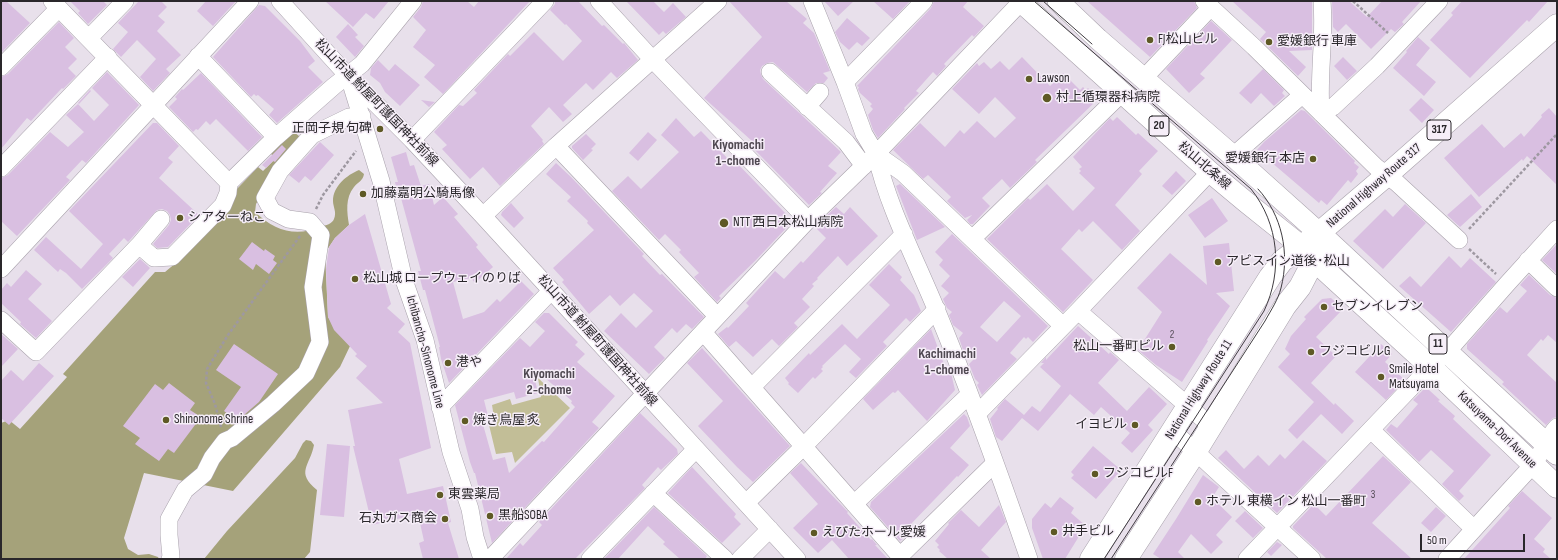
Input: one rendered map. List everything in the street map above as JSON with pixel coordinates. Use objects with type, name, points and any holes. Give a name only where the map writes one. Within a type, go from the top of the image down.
[{"type":"highway","name":"National Highway Route 317","points":[[1308,253],[1319,233],[1557,25]]},
{"type":"highway","name":"Katsuyama-Dori Avenue","points":[[1319,233],[1446,351],[1553,442]]},
{"type":"highway","name":"Katsuyama-Dori Avenue","points":[[1308,253],[1557,487]]},
{"type":"highway","name":"National Highway Route 11","points":[[1093,558],[1270,277],[1282,261],[1308,253]]},
{"type":"highway","points":[[1126,559],[1196,451],[1285,306],[1300,287],[1308,253]]},
{"type":"main road","name":"松山北条線","points":[[1058,1],[1098,39],[1319,233]]},
{"type":"main road","name":"松山北条線","points":[[1021,2],[1210,172],[1308,253]]},
{"type":"street","points":[[89,38],[125,1]]},
{"type":"street","points":[[1,269],[250,1]]},
{"type":"street","name":"松山市道 鮒屋町護国神社前線","points":[[280,1],[348,76],[412,140],[483,216],[797,559]]},
{"type":"street","points":[[139,245],[154,258],[172,257],[223,205],[230,183],[276,137],[334,86],[362,64],[413,1]]},
{"type":"street","points":[[412,140],[545,1]]},
{"type":"street","points":[[599,1],[653,60],[808,220]]},
{"type":"street","points":[[483,216],[556,146],[718,1]]},
{"type":"street","points":[[812,1],[846,82],[864,134],[876,154],[880,170],[904,234],[937,309],[977,414],[1029,559]]},
{"type":"street","points":[[846,82],[924,1]]},
{"type":"street","points":[[1321,113],[1320,95],[1324,25],[1322,1]]},
{"type":"street","points":[[1321,113],[1333,107],[1399,44],[1440,1]]},
{"type":"street","points":[[490,559],[808,220],[876,154],[1021,2]]},
{"type":"street","points":[[1,67],[55,4],[230,183]]},
{"type":"street","points":[[1144,78],[1207,4],[1254,47],[1376,167],[1387,175],[1458,240]]},
{"type":"street","points":[[198,56],[276,137]]},
{"type":"street","points":[[1,168],[108,57]]},
{"type":"street","points":[[770,72],[846,142],[864,166]]},
{"type":"street","name":"Ichibancho-Sinonome Line","points":[[348,76],[362,116],[381,180],[404,280],[425,340],[451,452],[470,508],[475,537],[482,559]]},
{"type":"street","points":[[807,107],[820,92]]},
{"type":"street","points":[[972,239],[1122,93]]},
{"type":"street","points":[[1233,156],[1302,95]]},
{"type":"street","points":[[170,559],[168,535],[170,519],[185,490],[204,474],[212,458],[225,441],[232,438],[273,404],[306,373],[320,342],[314,287],[321,235],[310,222],[288,219],[272,211],[265,198],[280,171],[312,135],[349,117],[362,116]]},
{"type":"street","points":[[556,146],[717,316]]},
{"type":"street","points":[[876,154],[903,174],[1063,326]]},
{"type":"street","points":[[977,414],[1078,311],[1210,172]]},
{"type":"street","points":[[1,320],[36,352],[162,219]]},
{"type":"street","points":[[1247,559],[1446,351],[1455,344],[1557,229]]},
{"type":"street","points":[[752,387],[904,234]]},
{"type":"street","points":[[1528,260],[1557,288]]},
{"type":"street","points":[[440,407],[551,291]]},
{"type":"street","points":[[746,503],[804,446],[937,309]]},
{"type":"street","points":[[1078,311],[1211,426]]},
{"type":"street","points":[[703,332],[804,446],[899,558],[995,463]]},
{"type":"street","points":[[854,504],[969,395]]},
{"type":"street","points":[[1173,430],[1312,559]]},
{"type":"street","points":[[1371,430],[1474,529]]},
{"type":"street","points":[[1447,559],[1553,442]]},
{"type":"street","points":[[590,559],[696,449]]},
{"type":"street","points":[[653,493],[725,559]]},
{"type":"street","points":[[740,559],[770,529]]},
{"type":"path","points":[[1353,1],[1399,44]]},
{"type":"path","points":[[1507,284],[1458,240],[1557,134]]},
{"type":"path","points":[[323,195],[357,149]]},
{"type":"path","points":[[225,441],[215,404],[206,383],[207,369],[228,335],[310,222]]},
{"type":"shaded area","points":[[295,133],[299,136],[300,143],[283,157],[256,204],[255,212],[270,224],[278,228],[294,232],[303,232],[329,224],[333,221],[335,216],[333,201],[335,191],[338,186],[346,178],[359,170],[364,174],[363,178],[354,187],[349,196],[347,210],[349,225],[335,238],[325,253],[328,317],[350,346],[340,367],[233,491],[144,473],[124,538],[128,549],[138,555],[149,554],[158,557],[159,559],[1,559],[1,423],[9,420],[20,429],[67,377],[63,374],[155,272],[165,272],[177,262],[235,191],[258,167],[263,171],[276,158],[271,154],[279,144]]},
{"type":"shaded area","points":[[538,378],[570,408],[515,463],[512,452],[496,454],[489,425],[495,423],[492,405],[510,399],[512,405],[541,397]]},
{"type":"shaded area","points":[[306,440],[311,441],[314,445],[305,473],[310,484],[317,490],[310,552],[304,559],[204,559],[227,531],[295,458]]},
{"type":"building","points":[[1,1],[6,1],[30,23],[1,53]]},
{"type":"building","points":[[70,1],[103,1],[107,5],[88,24],[78,13],[80,11]]},
{"type":"building","points":[[139,1],[161,1],[167,7],[158,16],[165,22],[157,31],[181,55],[166,69],[170,73],[153,91],[140,77],[156,59],[137,40],[121,57],[113,49],[128,32],[118,23]]},
{"type":"building","points":[[206,1],[236,1],[213,26],[197,11]]},
{"type":"building","points":[[325,1],[389,1],[374,19],[366,13],[353,27]]},
{"type":"building","points":[[423,1],[467,1],[474,7],[479,1],[530,1],[443,94],[424,77],[435,65],[413,47],[426,30],[413,17],[421,7]]},
{"type":"building","points":[[555,1],[578,1],[602,26],[604,25],[623,44],[624,43],[638,60],[617,78],[611,72],[593,90],[586,83],[563,105],[572,114],[563,122],[549,107],[531,126],[543,140],[542,141],[544,144],[500,186],[483,167],[470,179],[442,149],[447,145],[434,132],[459,105],[463,106],[477,93],[474,90],[508,54],[510,56],[534,32],[563,61],[582,41],[550,10],[555,4]]},
{"type":"building","points":[[626,1],[653,1],[664,12],[673,3],[686,17],[666,34],[663,31],[659,35]]},
{"type":"building","points":[[729,1],[786,1],[807,19],[803,23],[814,33],[830,71],[823,73],[828,78],[824,83],[816,83],[807,92],[773,62],[762,66],[760,70],[763,79],[841,152],[828,166],[837,173],[820,192],[822,193],[809,205],[749,144],[752,141],[704,98],[762,37]]},
{"type":"building","points":[[824,1],[854,1],[838,16]]},
{"type":"building","points":[[873,1],[910,1],[893,19]]},
{"type":"building","points":[[934,1],[968,1],[963,7],[984,26],[974,37],[972,35],[944,64],[946,66],[937,76],[933,72],[916,91],[919,93],[878,138],[873,130],[868,115],[873,109],[870,106],[872,104],[860,93],[858,89],[859,87],[857,86],[931,8]]},
{"type":"building","name":"FJ松山ビル","points":[[1087,1],[1194,1],[1197,8],[1150,57]]},
{"type":"building","points":[[1232,1],[1312,1],[1312,50],[1289,51],[1306,67],[1298,76],[1260,39],[1266,32]]},
{"type":"building","points":[[1332,1],[1349,1],[1367,17],[1382,1],[1421,1],[1402,22],[1404,24],[1395,32],[1391,29],[1371,49],[1346,24],[1338,32],[1333,27]]},
{"type":"building","points":[[1462,1],[1548,1],[1529,22],[1527,20],[1470,78],[1430,40],[1453,15],[1451,13]]},
{"type":"building","points":[[259,5],[265,6],[300,41],[315,61],[308,67],[323,82],[277,123],[269,115],[274,109],[258,95],[256,96],[254,94],[251,97],[213,57]]},
{"type":"building","points":[[847,18],[870,38],[862,46],[857,42],[849,50],[840,42],[835,32]]},
{"type":"building","points":[[1211,21],[1232,40],[1200,74],[1205,78],[1189,93],[1166,69]]},
{"type":"building","points":[[59,22],[74,38],[65,47],[77,59],[68,68],[76,76],[63,89],[62,88],[31,121],[27,118],[1,149],[1,77],[8,74]]},
{"type":"building","points":[[348,24],[358,35],[355,37],[364,46],[355,57],[336,37]]},
{"type":"building","points":[[1418,37],[1430,48],[1416,65],[1436,82],[1424,96],[1393,68]]},
{"type":"building","points":[[1022,57],[1050,86],[1063,73],[1080,90],[1083,87],[1086,90],[1088,88],[1098,99],[1035,160],[1037,162],[1010,188],[1002,179],[982,198],[990,206],[973,224],[970,224],[967,220],[972,215],[965,218],[947,201],[951,197],[928,175],[923,179],[893,150],[920,123],[945,147],[960,130],[964,134],[977,121],[995,138],[1016,118],[995,97],[979,114],[952,89],[977,63],[979,66],[984,62],[991,69],[1000,61],[1009,70]]},
{"type":"building","points":[[1343,57],[1357,71],[1347,80],[1334,66]]},
{"type":"building","points":[[378,60],[389,71],[395,64],[420,85],[400,106],[385,92],[380,83],[370,75],[371,68]]},
{"type":"building","points":[[1263,69],[1284,90],[1282,93],[1285,96],[1274,106],[1261,93],[1251,104],[1239,93]]},
{"type":"building","points":[[107,72],[139,105],[86,163],[82,160],[66,177],[70,180],[17,236],[1,221],[1,178],[8,175],[50,132],[68,147],[84,132],[66,115],[78,104],[94,121],[109,105],[92,88]]},
{"type":"building","points":[[201,73],[262,137],[248,151],[216,119],[210,125],[206,121],[198,130],[196,129],[193,132],[169,107],[177,99],[175,97],[182,89],[183,90]]},
{"type":"building","points":[[90,90],[91,91],[79,104],[78,103]]},
{"type":"building","points":[[1421,98],[1434,110],[1422,123],[1409,110]]},
{"type":"building","points":[[421,100],[435,102],[429,107]]},
{"type":"building","points":[[1549,108],[1557,117],[1557,185],[1527,156],[1523,161],[1522,159],[1479,197],[1444,158],[1482,124],[1504,148],[1521,133],[1524,137],[1542,117],[1541,115]]},
{"type":"building","name":"愛媛銀行 本店","points":[[1301,110],[1305,111],[1355,161],[1354,163],[1359,167],[1356,171],[1358,174],[1351,183],[1348,180],[1327,205],[1321,200],[1319,203],[1257,150],[1264,142]]},
{"type":"building","points":[[1117,117],[1136,135],[1138,133],[1158,151],[1139,171],[1142,174],[1115,205],[1140,231],[1122,250],[1093,221],[1082,232],[1079,229],[1061,249],[1093,280],[1063,312],[987,239],[1028,198],[1030,200],[1047,184],[1073,211],[1095,188],[1079,173],[1081,171],[1079,169],[1082,167],[1073,157],[1110,118],[1113,121]]},
{"type":"building","points":[[676,118],[694,137],[701,131],[732,163],[734,160],[787,215],[784,217],[790,224],[719,296],[721,298],[717,302],[694,277],[699,273],[679,252],[681,250],[665,234],[659,240],[612,191],[628,176],[641,189],[679,152],[661,135]]},
{"type":"building","points":[[153,123],[157,123],[179,146],[168,158],[173,162],[159,178],[199,215],[168,247],[157,248],[153,244],[169,225],[171,220],[167,211],[162,209],[157,210],[128,242],[124,238],[109,254],[113,258],[82,289],[66,273],[60,269],[58,272],[34,250],[46,237],[81,269],[103,244],[69,211]]},
{"type":"building","points":[[648,132],[657,140],[638,161],[629,153]]},
{"type":"building","points":[[586,134],[596,144],[591,149],[593,150],[583,160],[572,148],[572,146]]},
{"type":"building","points":[[320,142],[334,155],[311,181],[305,176],[299,183],[289,175]]},
{"type":"building","points":[[282,145],[286,149],[275,162],[273,161],[266,168],[262,165]]},
{"type":"building","points":[[406,152],[410,166],[414,165],[421,186],[429,184],[434,205],[443,197],[458,214],[454,217],[478,245],[476,247],[493,267],[475,283],[471,278],[453,282],[463,319],[484,312],[497,299],[500,302],[521,281],[534,294],[449,383],[441,359],[440,347],[425,290],[423,290],[418,271],[421,271],[401,198],[399,199],[395,182],[398,182],[391,157]]},
{"type":"building","points":[[556,163],[644,254],[642,256],[660,275],[662,274],[704,317],[692,329],[686,324],[677,333],[672,328],[654,347],[665,358],[649,374],[604,331],[621,313],[636,328],[653,311],[634,293],[620,306],[610,295],[589,314],[562,282],[564,280],[553,268],[594,230],[587,223],[588,221],[567,201],[571,197],[546,174]]},
{"type":"building","points":[[1176,171],[1186,181],[1172,195],[1162,186]]},
{"type":"building","points":[[900,184],[945,227],[917,240],[896,186]]},
{"type":"building","points":[[1471,194],[1482,207],[1460,227],[1447,215]]},
{"type":"building","points":[[1212,198],[1228,221],[1205,238],[1188,215]]},
{"type":"building","points":[[511,203],[524,218],[514,228],[501,215]]},
{"type":"building","points":[[1405,204],[1426,223],[1383,269],[1353,241],[1385,209],[1393,217]]},
{"type":"building","points":[[836,207],[844,214],[850,207],[878,236],[847,266],[838,256],[817,278],[818,279],[812,284],[814,286],[802,299],[810,307],[794,323],[798,327],[779,346],[772,339],[753,357],[736,341],[729,347],[718,334],[727,327],[728,328],[749,306],[746,303],[775,271],[784,279],[801,261],[803,263],[826,238],[817,229],[825,221],[823,219]]},
{"type":"building","points":[[365,214],[391,304],[387,308],[405,324],[398,332],[410,343],[431,448],[399,459],[407,494],[443,486],[451,522],[448,523],[459,559],[423,559],[419,543],[424,541],[418,514],[372,525],[353,446],[355,446],[348,410],[383,403],[356,378],[367,366],[355,356],[357,354],[334,330],[328,317],[326,269],[329,247],[335,238],[349,225]]},
{"type":"building","points":[[952,234],[1048,326],[1033,342],[1028,337],[1026,339],[1024,337],[1010,353],[1017,359],[982,395],[977,385],[979,383],[975,379],[969,364],[974,359],[963,350],[959,338],[963,333],[953,325],[949,315],[952,312],[947,308],[943,299],[949,293],[941,286],[950,276],[939,265],[943,260],[935,252]],"holes":[[[1004,301],[1021,316],[997,342],[980,327]]]},
{"type":"building","points":[[252,242],[264,251],[265,249],[275,256],[273,260],[277,263],[269,274],[256,264],[253,270],[239,259]]},
{"type":"building","points":[[1229,243],[1234,291],[1216,293],[1230,306],[1207,340],[1208,341],[1182,382],[1156,365],[1138,350],[1162,312],[1137,288],[1170,253],[1207,285],[1203,246]]},
{"type":"building","points":[[1557,244],[1557,274],[1542,260]]},
{"type":"building","points":[[1449,256],[1461,268],[1470,258],[1496,282],[1451,332],[1399,286],[1410,276],[1421,287]]},
{"type":"building","points":[[140,259],[150,268],[133,287],[122,277]]},
{"type":"building","points":[[889,264],[902,277],[900,280],[914,295],[921,311],[910,322],[906,318],[883,342],[887,346],[856,378],[849,372],[861,359],[845,344],[822,366],[823,367],[821,369],[823,371],[815,379],[813,377],[798,393],[788,384],[789,383],[785,378],[809,353],[810,355],[842,324],[857,339],[890,305],[869,285]]},
{"type":"building","points":[[26,270],[42,284],[28,299],[52,321],[36,338],[20,324],[21,322],[1,303],[1,290],[7,283],[11,287]]},
{"type":"building","points":[[1529,275],[1550,295],[1557,298],[1557,343],[1548,335],[1543,341],[1541,339],[1527,355],[1557,383],[1557,417],[1553,418],[1546,425],[1502,384],[1504,382],[1467,349],[1467,344],[1500,307],[1507,313],[1527,291],[1520,285]]},
{"type":"building","points":[[1331,298],[1343,309],[1316,337],[1336,356],[1311,383],[1334,405],[1335,403],[1354,421],[1342,434],[1321,414],[1297,439],[1288,430],[1314,402],[1278,367],[1290,354],[1285,349],[1291,336],[1306,319],[1304,317],[1322,299]]},
{"type":"building","points":[[544,313],[549,313],[578,342],[575,345],[585,354],[577,362],[615,396],[592,422],[599,428],[492,543],[475,473],[470,462],[455,405],[520,338],[530,347],[545,331],[535,322]],"holes":[[[532,367],[572,401],[571,403],[575,407],[544,442],[542,441],[509,473],[505,457],[493,460],[482,421],[489,420],[484,400],[514,392],[516,399],[538,393]]]},
{"type":"building","points":[[1078,326],[1109,354],[1110,352],[1119,360],[1098,383],[1127,411],[1149,387],[1167,404],[1148,425],[1153,430],[1132,453],[1121,443],[1130,433],[1101,407],[1094,415],[1070,394],[1038,431],[1022,418],[1002,441],[996,437],[990,419],[1005,399],[1024,415],[1032,406],[1040,412],[1061,386],[1040,367],[1044,363],[1041,363],[1046,357],[1046,360]]},
{"type":"building","points":[[931,329],[945,367],[951,373],[955,390],[927,421],[898,390],[895,393],[893,392],[873,410],[863,399]]},
{"type":"building","points":[[1,334],[18,349],[1,367]]},
{"type":"building","points":[[234,344],[278,374],[259,402],[237,421],[224,411],[241,387],[216,370]]},
{"type":"building","name":"Smile Hotel Matsuyama","points":[[1381,344],[1392,354],[1385,362],[1405,380],[1386,400],[1355,372]]},
{"type":"building","points":[[702,348],[790,446],[753,482],[698,426],[723,401],[687,363]]},
{"type":"building","points":[[39,363],[54,376],[9,425],[1,418],[1,381],[11,370],[23,381]]},
{"type":"building","points":[[169,383],[195,403],[190,410],[201,417],[174,453],[168,449],[159,461],[135,444],[140,438],[123,426],[155,384],[163,390]]},
{"type":"building","points":[[1423,390],[1429,390],[1440,400],[1438,401],[1455,416],[1453,419],[1491,455],[1459,491],[1464,496],[1459,501],[1442,484],[1454,471],[1431,450],[1419,462],[1386,430],[1391,424],[1397,428],[1418,404],[1413,400]]},
{"type":"building","points":[[640,413],[677,449],[678,454],[661,470],[658,467],[642,485],[645,488],[575,559],[506,559],[520,543],[523,546],[542,525],[539,522]]},
{"type":"building","points":[[964,414],[967,417],[970,426],[950,448],[969,465],[911,524],[915,528],[900,541],[870,507],[871,502]]},
{"type":"building","points":[[1303,440],[1327,461],[1277,513],[1218,458],[1226,450],[1244,469],[1258,455],[1269,466],[1280,454],[1285,459]]},
{"type":"building","points":[[327,444],[350,446],[344,517],[320,515]]},
{"type":"building","name":"フジコビルF","points":[[1093,446],[1121,470],[1096,499],[1071,478],[1074,475],[1071,472]]},
{"type":"building","points":[[1383,456],[1411,482],[1372,523],[1412,559],[1327,559],[1293,528],[1293,526],[1314,504],[1326,516]]},
{"type":"building","points":[[801,463],[848,512],[847,513],[871,540],[872,539],[877,545],[875,545],[888,559],[849,559],[832,540],[818,553],[793,528],[818,504],[790,473]]},
{"type":"building","points":[[692,467],[736,514],[734,517],[741,524],[722,543],[668,493]]},
{"type":"building","points":[[1203,475],[1219,487],[1212,498],[1232,517],[1216,535],[1223,542],[1211,554],[1191,534],[1178,552],[1185,559],[1161,559],[1153,554]]},
{"type":"building","points":[[1522,491],[1552,518],[1534,539],[1545,549],[1543,552],[1551,559],[1464,559],[1510,508],[1508,506]]},
{"type":"building","name":"井手ビル","points":[[1060,497],[1074,508],[1071,513],[1086,526],[1084,528],[1086,529],[1078,538],[1065,559],[1043,559],[1032,528],[1032,519],[1045,503],[1051,508]]},
{"type":"building","points":[[999,505],[1006,522],[981,550],[991,559],[948,559],[939,551],[940,550],[937,547],[939,545],[935,541],[949,524],[948,523],[961,510],[979,527]]},
{"type":"building","points":[[654,507],[707,556],[705,559],[680,559],[663,544],[665,542],[648,526],[618,559],[604,559]]},
{"type":"building","points":[[1436,507],[1446,516],[1431,532],[1421,523]]},
{"type":"building","points":[[1245,511],[1263,528],[1253,538],[1235,521]]},
{"type":"building","points":[[1277,542],[1282,545],[1271,556],[1267,552]]},
{"type":"tram line","points":[[1034,1],[1251,189],[1268,217],[1275,248],[1276,264],[1274,280],[1264,311],[1104,559]]},
{"type":"tram line","points":[[1043,1],[1092,44]]},
{"type":"tram line","points":[[1111,559],[1265,321],[1278,297],[1284,275],[1285,261],[1282,235],[1273,211],[1258,189]]},
{"type":"place","name":"FJ松山ビル","points":[[1150,40]]},
{"type":"place","name":"愛媛銀行 車庫","points":[[1269,42]]},
{"type":"place","name":"Lawson","points":[[1029,79]]},
{"type":"place","name":"村上循環器科病院","points":[[1047,98]]},
{"type":"place","name":"正岡子規 句碑","points":[[380,129]]},
{"type":"place","name":"愛媛銀行 本店","points":[[1313,159]]},
{"type":"place","name":"加藤嘉明公騎馬像","points":[[363,194]]},
{"type":"place","name":"シアターねこ","points":[[180,218]]},
{"type":"place","name":"NTT 西日本松山病院","points":[[724,223]]},
{"type":"place","name":"アビスイン道後･松山","points":[[1218,262]]},
{"type":"place","name":"松山城 ロープウェイのりば","points":[[355,279]]},
{"type":"place","name":"セブンイレブン","points":[[1324,307]]},
{"type":"place","name":"松山一番町ビル","points":[[1172,347]]},
{"type":"place","name":"フジコビルG","points":[[1311,352]]},
{"type":"place","name":"港や","points":[[448,363]]},
{"type":"place","name":"Smile Hotel Matsuyama","points":[[1381,377]]},
{"type":"place","name":"Shinonome Shrine","points":[[166,420]]},
{"type":"place","name":"焼き鳥屋 炙","points":[[465,421]]},
{"type":"place","name":"イヨビル","points":[[1135,425]]},
{"type":"place","name":"フジコビルF","points":[[1095,474]]},
{"type":"place","name":"東雲薬局","points":[[440,495]]},
{"type":"place","name":"ホテル 東横イン 松山一番町","points":[[1198,502]]},
{"type":"place","name":"黒船SOBA","points":[[490,516]]},
{"type":"place","name":"石丸ガス商会","points":[[445,519]]},
{"type":"place","name":"井手ビル","points":[[1054,532]]},
{"type":"place","name":"えぴたホール愛媛","points":[[814,533]]},
{"type":"district","name":"Kiyomachi 1-chome","points":[[738,154]]},
{"type":"district","name":"Kachimachi 1-chome","points":[[947,362]]},
{"type":"district","name":"Kiyomachi 2-chome","points":[[549,382]]}]
